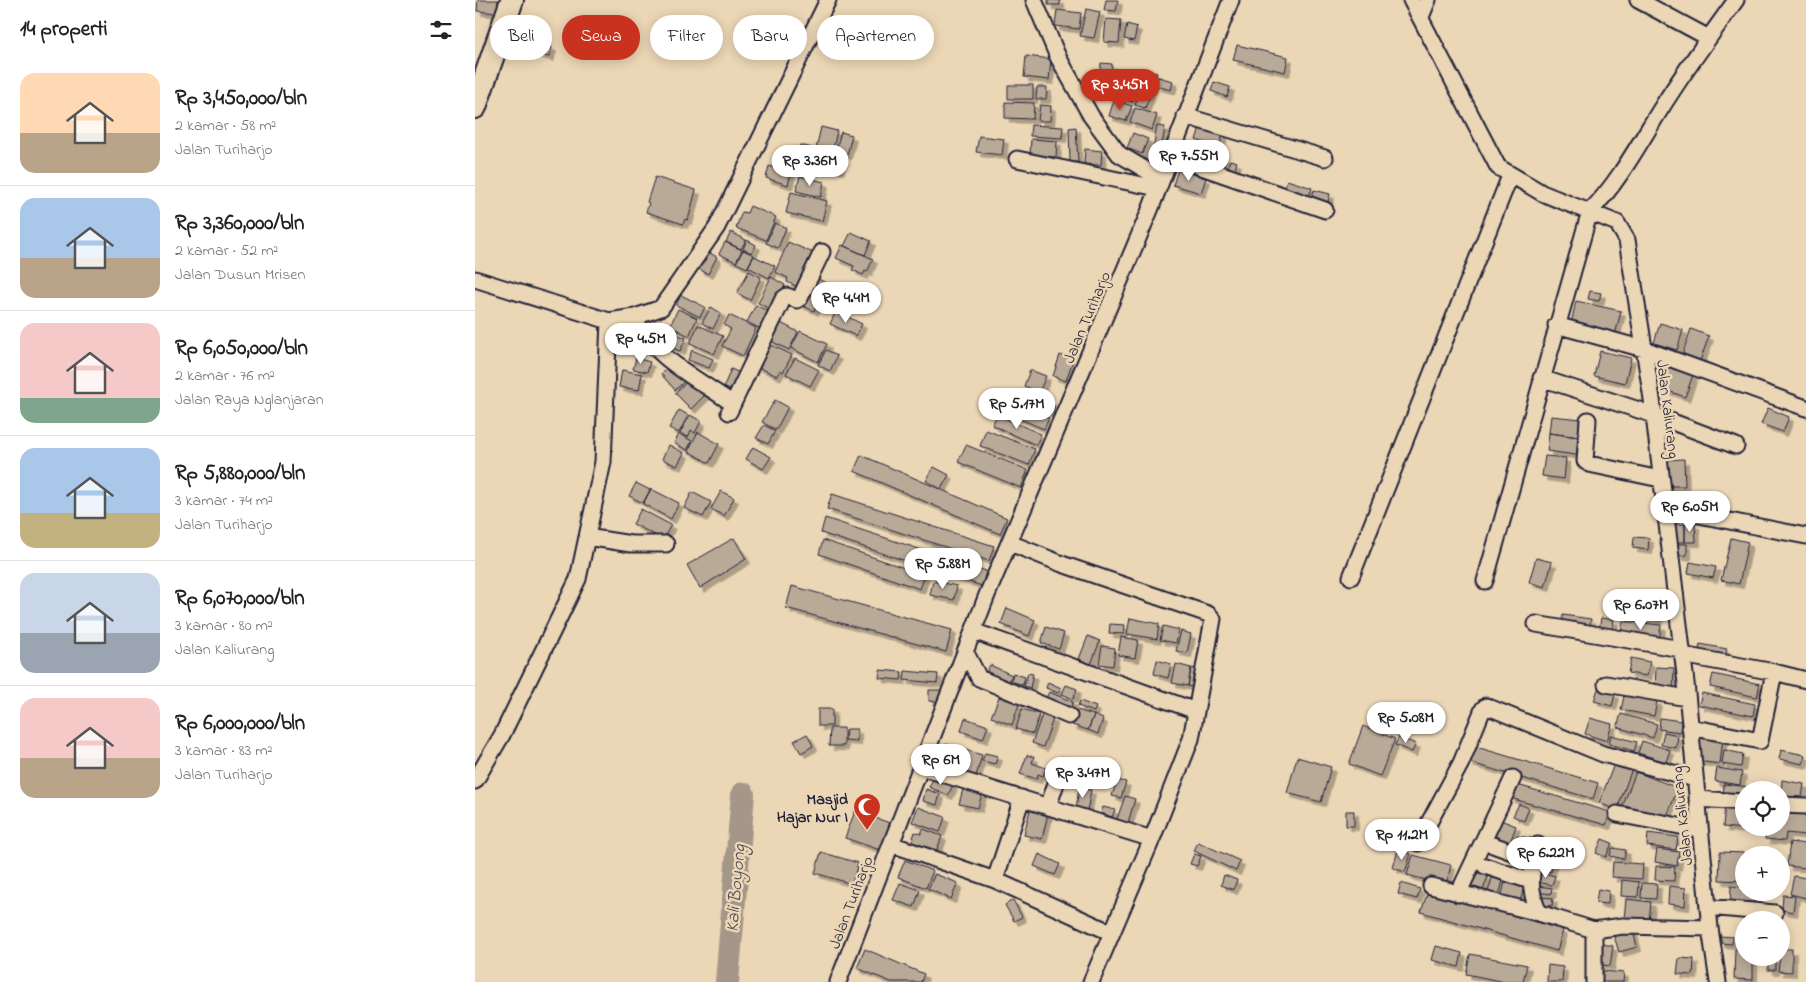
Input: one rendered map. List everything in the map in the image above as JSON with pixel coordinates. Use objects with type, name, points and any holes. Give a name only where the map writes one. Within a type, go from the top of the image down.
[{"type":"main road","points":[[475,107],[512,0]]},
{"type":"street","points":[[475,279],[609,322],[635,317],[661,308],[717,227],[828,0]]},
{"type":"street","points":[[1034,0],[1058,57],[1091,116],[1119,154],[1159,183]]},
{"type":"street","name":"Jalan Turiharjo","points":[[838,982],[973,631],[1150,210],[1231,0]]},
{"type":"street","name":"Jalan Kaliurang","points":[[1411,0],[1498,168],[1542,193],[1617,222],[1625,235],[1654,415],[1663,508],[1674,580],[1687,698],[1710,928],[1718,982]]},
{"type":"street","points":[[1421,18],[1428,0]]},
{"type":"street","points":[[1638,0],[1709,38]]},
{"type":"street","points":[[1485,581],[1556,325],[1590,211],[1598,203],[1629,159],[1736,0]]},
{"type":"street","points":[[1185,116],[1325,158]]},
{"type":"street","points":[[1170,156],[1325,210]]},
{"type":"street","points":[[1017,159],[1159,183]]},
{"type":"street","points":[[1351,577],[1510,176]]},
{"type":"street","points":[[635,317],[642,333],[654,348],[731,408],[783,299],[787,296],[797,300],[800,298],[822,252]]},
{"type":"street","points":[[475,781],[502,735],[578,579],[594,538],[603,462],[609,322]]},
{"type":"street","points":[[1556,325],[1644,349],[1806,408]]},
{"type":"street","points":[[1541,378],[1654,415],[1736,446]]},
{"type":"street","points":[[1589,420],[1585,461],[1589,464],[1661,479]]},
{"type":"street","points":[[1663,508],[1806,536]]},
{"type":"street","points":[[594,538],[631,544],[666,544]]},
{"type":"street","points":[[1010,543],[1061,564],[1212,618],[1213,626],[1191,739],[1152,839],[1091,982]]},
{"type":"street","points":[[1536,624],[1681,652],[1806,680]]},
{"type":"street","points":[[973,631],[1196,711]]},
{"type":"street","points":[[965,651],[979,678],[1069,716]]},
{"type":"street","points":[[1690,727],[1760,741],[1774,672]]},
{"type":"street","points":[[1606,684],[1687,698]]},
{"type":"street","points":[[1418,843],[1461,763],[1483,709],[1486,706],[1603,754],[1695,779]]},
{"type":"street","points":[[1048,806],[1062,766]]},
{"type":"street","points":[[920,768],[1152,839]]},
{"type":"street","points":[[1458,894],[1513,778]]},
{"type":"street","points":[[995,880],[1022,798]]},
{"type":"street","points":[[1697,798],[1735,801]]},
{"type":"street","points":[[1790,805],[1806,806]]},
{"type":"street","points":[[1617,814],[1700,830]]},
{"type":"street","points":[[891,844],[995,880],[1112,933]]},
{"type":"street","points":[[1538,845],[1530,881],[1531,891],[1539,913]]},
{"type":"street","points":[[1493,846],[1534,860]]},
{"type":"street","points":[[1485,866],[1530,881]]},
{"type":"street","points":[[1431,886],[1539,913],[1594,930],[1623,926],[1710,928]]},
{"type":"street","points":[[1708,907],[1753,911]]},
{"type":"street","points":[[1594,930],[1594,982]]},
{"type":"building","points":[[478,0],[498,0],[497,13],[477,11]]},
{"type":"building","points":[[1048,0],[1060,0],[1060,5],[1048,5]]},
{"type":"building","points":[[1106,0],[1118,0],[1116,11],[1104,10]]},
{"type":"building","points":[[1086,9],[1100,12],[1094,38],[1080,36]]},
{"type":"building","points":[[1057,10],[1081,13],[1079,29],[1055,26]]},
{"type":"building","points":[[1106,19],[1121,20],[1119,43],[1104,42]]},
{"type":"building","points":[[1127,24],[1137,27],[1134,41],[1124,39]]},
{"type":"building","points":[[1237,45],[1288,57],[1285,72],[1233,60]]},
{"type":"building","points":[[1026,56],[1051,59],[1049,80],[1024,77]]},
{"type":"building","points":[[1101,63],[1112,64],[1110,93],[1099,92]]},
{"type":"building","points":[[1145,69],[1157,73],[1151,91],[1139,87]]},
{"type":"building","points":[[1125,72],[1139,76],[1136,85],[1122,81]]},
{"type":"building","points":[[1158,77],[1173,81],[1171,90],[1156,86]]},
{"type":"building","points":[[1214,82],[1230,87],[1227,97],[1211,91]]},
{"type":"building","points":[[1115,83],[1137,90],[1133,102],[1111,95]]},
{"type":"building","points":[[1008,85],[1033,85],[1033,99],[1008,99]]},
{"type":"building","points":[[1037,87],[1047,87],[1046,99],[1036,99]]},
{"type":"building","points":[[1141,89],[1151,93],[1145,108],[1135,105]]},
{"type":"building","points":[[1114,100],[1132,106],[1126,121],[1109,116]]},
{"type":"building","points":[[1005,102],[1034,103],[1033,119],[1005,118]]},
{"type":"building","points":[[1040,105],[1051,106],[1050,121],[1038,121]]},
{"type":"building","points":[[1135,108],[1157,115],[1152,130],[1130,122]]},
{"type":"building","points":[[1031,125],[1063,127],[1062,138],[1030,136]]},
{"type":"building","points":[[1157,126],[1165,127],[1161,151],[1153,150]]},
{"type":"building","points":[[821,127],[837,131],[832,153],[843,155],[839,170],[796,160],[800,145],[816,149]]},
{"type":"building","points":[[1076,127],[1078,162],[1070,163],[1069,128]]},
{"type":"building","points":[[1200,127],[1223,134],[1219,148],[1196,140]]},
{"type":"building","points":[[841,132],[852,135],[847,155],[835,153]]},
{"type":"building","points":[[1133,133],[1148,139],[1142,154],[1127,148]]},
{"type":"building","points":[[979,136],[1004,139],[1002,155],[976,152]]},
{"type":"building","points":[[1031,139],[1057,141],[1056,157],[1030,155]]},
{"type":"building","points":[[1190,146],[1217,153],[1214,164],[1187,157]]},
{"type":"building","points":[[1085,149],[1102,151],[1101,165],[1084,164]]},
{"type":"building","points":[[1220,155],[1226,156],[1222,172],[1216,170]]},
{"type":"building","points":[[1230,160],[1237,162],[1234,172],[1227,171]]},
{"type":"building","points":[[769,166],[791,173],[788,185],[766,178]]},
{"type":"building","points":[[1178,170],[1206,178],[1201,193],[1173,185]]},
{"type":"building","points":[[800,176],[824,182],[821,197],[796,191]]},
{"type":"building","points":[[655,177],[696,190],[688,220],[685,219],[683,224],[646,212],[649,203],[647,202]]},
{"type":"building","points":[[1287,180],[1312,188],[1308,199],[1284,191]]},
{"type":"building","points":[[1314,190],[1330,194],[1327,205],[1311,200]]},
{"type":"building","points":[[791,192],[827,201],[822,221],[786,213]]},
{"type":"building","points":[[750,206],[776,217],[766,240],[736,228],[742,212],[747,213]]},
{"type":"building","points":[[775,223],[786,228],[778,248],[766,243]]},
{"type":"building","points":[[731,232],[746,240],[741,249],[726,242]]},
{"type":"building","points":[[851,232],[871,241],[865,255],[844,246]]},
{"type":"building","points":[[747,240],[756,245],[752,253],[743,249]]},
{"type":"building","points":[[725,242],[742,250],[736,262],[719,254]]},
{"type":"building","points":[[788,242],[818,255],[803,289],[787,282],[788,278],[775,272]]},
{"type":"building","points":[[842,245],[873,259],[867,272],[865,271],[863,275],[852,270],[854,266],[836,258]]},
{"type":"building","points":[[743,250],[754,255],[747,268],[736,263]]},
{"type":"building","points":[[708,252],[717,257],[708,274],[699,269]]},
{"type":"building","points":[[754,256],[775,266],[769,278],[748,267]]},
{"type":"building","points":[[749,271],[761,277],[750,300],[737,293]]},
{"type":"building","points":[[771,277],[785,285],[772,310],[758,303]]},
{"type":"building","points":[[810,279],[816,282],[818,279],[836,287],[832,297],[822,293],[814,311],[799,304]]},
{"type":"building","points":[[1590,291],[1601,293],[1599,301],[1588,299]]},
{"type":"building","points":[[681,295],[705,307],[700,317],[676,305]]},
{"type":"building","points":[[1576,301],[1621,311],[1615,335],[1571,324]]},
{"type":"building","points":[[756,305],[769,312],[761,329],[747,322]]},
{"type":"building","points":[[711,307],[721,313],[713,329],[702,323]]},
{"type":"building","points":[[678,309],[697,318],[689,336],[670,326]]},
{"type":"building","points":[[836,311],[862,324],[856,336],[830,324]]},
{"type":"building","points":[[729,315],[756,328],[743,356],[722,346],[731,329],[724,325]]},
{"type":"building","points":[[779,322],[798,332],[789,350],[769,340]]},
{"type":"building","points":[[1660,323],[1683,330],[1677,350],[1654,343]]},
{"type":"building","points":[[698,325],[723,336],[714,354],[690,343]]},
{"type":"building","points":[[1691,329],[1709,336],[1700,361],[1682,355]]},
{"type":"building","points":[[666,330],[686,338],[680,351],[661,343]]},
{"type":"building","points":[[800,331],[827,344],[818,362],[791,348]]},
{"type":"building","points":[[763,341],[792,355],[783,372],[780,370],[777,376],[756,366]]},
{"type":"building","points":[[692,350],[713,359],[709,368],[688,360]]},
{"type":"building","points":[[826,350],[837,356],[830,371],[818,365]]},
{"type":"building","points":[[1600,351],[1631,358],[1625,383],[1594,376]]},
{"type":"building","points":[[1060,355],[1073,360],[1066,381],[1053,376]]},
{"type":"building","points":[[636,358],[650,362],[647,372],[633,369]]},
{"type":"building","points":[[795,358],[819,370],[810,386],[786,374]]},
{"type":"building","points":[[671,365],[685,381],[675,390],[661,374]]},
{"type":"building","points":[[1669,366],[1693,375],[1685,397],[1660,388]]},
{"type":"building","points":[[731,369],[742,374],[732,398],[721,393]]},
{"type":"building","points":[[622,370],[642,374],[639,390],[619,387]]},
{"type":"building","points":[[1030,370],[1046,376],[1039,392],[1024,386]]},
{"type":"building","points":[[690,379],[705,395],[691,409],[675,393]]},
{"type":"building","points":[[1019,390],[1055,406],[1051,414],[1016,398]]},
{"type":"building","points":[[775,400],[788,407],[776,430],[762,422]]},
{"type":"building","points":[[1010,402],[1049,418],[1044,429],[1006,413]]},
{"type":"building","points":[[1768,408],[1789,417],[1783,432],[1761,424]]},
{"type":"building","points":[[679,410],[688,415],[679,433],[669,428]]},
{"type":"building","points":[[690,415],[701,421],[695,433],[691,430],[688,437],[680,433]]},
{"type":"building","points":[[997,415],[1041,434],[1036,445],[992,425]]},
{"type":"building","points":[[1551,416],[1581,419],[1579,437],[1549,433]]},
{"type":"building","points":[[764,425],[775,431],[768,444],[756,438]]},
{"type":"building","points":[[986,430],[1035,449],[1029,465],[980,446]]},
{"type":"building","points":[[698,432],[719,444],[709,463],[688,451]]},
{"type":"building","points":[[1549,433],[1579,437],[1576,455],[1547,451]]},
{"type":"building","points":[[679,434],[692,441],[687,450],[674,443]]},
{"type":"building","points":[[669,445],[684,453],[677,466],[662,459]]},
{"type":"building","points":[[966,445],[1028,470],[1021,488],[958,462]]},
{"type":"building","points":[[753,447],[771,457],[763,469],[746,459]]},
{"type":"building","points":[[861,455],[1007,518],[1000,534],[854,471]]},
{"type":"building","points":[[1545,456],[1566,458],[1564,479],[1542,476]]},
{"type":"building","points":[[1684,459],[1685,486],[1666,486],[1665,460]]},
{"type":"building","points":[[934,467],[949,475],[941,489],[926,481]]},
{"type":"building","points":[[636,483],[650,490],[643,503],[629,496]]},
{"type":"building","points":[[651,489],[679,503],[671,519],[643,504]]},
{"type":"building","points":[[721,491],[734,498],[724,516],[711,509]]},
{"type":"building","points":[[692,492],[711,502],[703,517],[684,508]]},
{"type":"building","points":[[832,494],[994,546],[989,561],[827,509]]},
{"type":"building","points":[[641,509],[671,525],[663,539],[633,524]]},
{"type":"building","points":[[825,518],[986,571],[982,586],[821,533]]},
{"type":"building","points":[[1670,524],[1685,524],[1685,542],[1670,542]]},
{"type":"building","points":[[1685,524],[1695,524],[1696,542],[1685,542]]},
{"type":"building","points":[[1634,537],[1649,538],[1648,550],[1633,548]]},
{"type":"building","points":[[734,538],[746,559],[700,588],[687,565]]},
{"type":"building","points":[[1731,538],[1748,542],[1739,584],[1721,580]]},
{"type":"building","points":[[823,540],[925,575],[920,589],[819,554]]},
{"type":"building","points":[[1677,544],[1687,544],[1687,555],[1678,556]]},
{"type":"building","points":[[1536,558],[1552,562],[1545,587],[1529,582]]},
{"type":"building","points":[[1690,562],[1716,567],[1713,578],[1688,573]]},
{"type":"building","points":[[933,581],[957,586],[954,600],[930,595]]},
{"type":"building","points":[[792,586],[952,630],[946,652],[786,608]]},
{"type":"building","points":[[1628,599],[1660,603],[1658,620],[1626,616]]},
{"type":"building","points":[[1609,603],[1618,604],[1617,615],[1607,613]]},
{"type":"building","points":[[1007,608],[1035,620],[1029,636],[1001,624]]},
{"type":"building","points":[[1563,615],[1591,619],[1590,626],[1562,623]]},
{"type":"building","points":[[1130,618],[1159,624],[1157,639],[1127,634]]},
{"type":"building","points":[[1601,618],[1614,620],[1612,632],[1599,630]]},
{"type":"building","points":[[1623,621],[1661,625],[1659,641],[1620,636]]},
{"type":"building","points":[[1110,624],[1125,625],[1124,634],[1109,633]]},
{"type":"building","points":[[1163,626],[1179,630],[1176,643],[1160,640]]},
{"type":"building","points":[[1046,627],[1064,633],[1059,649],[1041,643]]},
{"type":"building","points":[[1181,631],[1191,634],[1187,653],[1176,651]]},
{"type":"building","points":[[1088,636],[1100,641],[1091,664],[1079,659]]},
{"type":"building","points":[[1121,637],[1138,640],[1135,658],[1118,655]]},
{"type":"building","points":[[1700,644],[1727,649],[1724,661],[1698,656]]},
{"type":"building","points":[[1102,646],[1115,648],[1113,666],[1099,664]]},
{"type":"building","points":[[1631,658],[1650,662],[1647,676],[1628,673]]},
{"type":"building","points":[[1157,660],[1171,664],[1168,678],[1154,674]]},
{"type":"building","points":[[1176,664],[1191,668],[1188,686],[1172,683]]},
{"type":"building","points":[[990,665],[1012,675],[1005,688],[983,678]]},
{"type":"building","points":[[1656,667],[1674,668],[1673,690],[1655,690]]},
{"type":"building","points":[[1191,668],[1202,670],[1199,689],[1188,686]]},
{"type":"building","points":[[880,670],[902,672],[901,680],[879,678]]},
{"type":"building","points":[[905,671],[938,674],[937,683],[904,680]]},
{"type":"building","points":[[1013,673],[1025,677],[1023,685],[1011,681]]},
{"type":"building","points":[[1028,673],[1033,674],[1030,688],[1024,686]]},
{"type":"building","points":[[1713,674],[1760,684],[1757,697],[1710,687]]},
{"type":"building","points":[[1048,682],[1061,688],[1058,693],[1046,688]]},
{"type":"building","points":[[1066,685],[1077,689],[1073,699],[1062,694]]},
{"type":"building","points":[[1598,689],[1615,694],[1612,706],[1594,701]]},
{"type":"building","points":[[929,690],[942,690],[941,702],[929,701]]},
{"type":"building","points":[[1049,692],[1073,702],[1067,715],[1043,704]]},
{"type":"building","points":[[1702,693],[1755,704],[1753,716],[1699,705]]},
{"type":"building","points":[[1624,696],[1657,701],[1654,716],[1621,710]]},
{"type":"building","points":[[999,697],[1019,704],[1012,725],[991,717]]},
{"type":"building","points":[[1080,701],[1096,707],[1094,712],[1078,706]]},
{"type":"building","points":[[818,709],[832,709],[832,726],[818,726]]},
{"type":"building","points":[[1022,709],[1039,714],[1033,734],[1016,729]]},
{"type":"building","points":[[1077,710],[1094,715],[1088,730],[1072,725]]},
{"type":"building","points":[[1621,714],[1657,724],[1653,738],[1617,727]]},
{"type":"building","points":[[1042,715],[1053,719],[1043,747],[1032,743]]},
{"type":"building","points":[[1094,715],[1103,719],[1098,734],[1088,730]]},
{"type":"building","points":[[965,718],[988,726],[983,739],[961,731]]},
{"type":"building","points":[[1590,718],[1612,724],[1607,741],[1585,734]]},
{"type":"building","points":[[1660,718],[1681,721],[1680,732],[1659,729]]},
{"type":"building","points":[[1363,726],[1395,739],[1380,776],[1349,764]]},
{"type":"building","points":[[830,728],[844,728],[844,746],[829,746]]},
{"type":"building","points":[[846,729],[857,729],[857,741],[845,740]]},
{"type":"building","points":[[1664,732],[1678,735],[1676,748],[1661,745]]},
{"type":"building","points":[[807,734],[813,746],[801,753],[794,741]]},
{"type":"building","points":[[1611,735],[1637,742],[1634,751],[1609,744]]},
{"type":"building","points":[[1700,735],[1723,738],[1720,764],[1697,761]]},
{"type":"building","points":[[1399,737],[1416,744],[1412,752],[1395,745]]},
{"type":"building","points":[[1642,741],[1670,750],[1666,762],[1638,753]]},
{"type":"building","points":[[946,744],[982,755],[975,780],[938,768]]},
{"type":"building","points":[[1473,746],[1598,783],[1593,799],[1468,762]]},
{"type":"building","points":[[1724,750],[1743,754],[1741,767],[1722,764]]},
{"type":"building","points":[[1781,750],[1805,755],[1803,764],[1779,759]]},
{"type":"building","points":[[985,753],[998,756],[995,764],[982,761]]},
{"type":"building","points":[[1027,755],[1034,757],[1032,763],[1046,768],[1043,776],[1038,774],[1037,779],[1020,774]]},
{"type":"building","points":[[1297,757],[1331,767],[1321,802],[1287,793]]},
{"type":"building","points":[[1616,759],[1633,766],[1617,810],[1599,803]]},
{"type":"building","points":[[1717,768],[1742,772],[1741,781],[1735,781],[1735,784],[1715,781]]},
{"type":"building","points":[[1636,772],[1678,788],[1665,821],[1623,805]]},
{"type":"building","points":[[934,777],[953,785],[948,795],[929,787]]},
{"type":"building","points":[[1117,780],[1126,782],[1121,798],[1112,796]]},
{"type":"building","points":[[1790,781],[1804,784],[1801,803],[1790,801]]},
{"type":"building","points":[[1514,784],[1610,812],[1606,825],[1510,798]]},
{"type":"building","points":[[1724,784],[1735,785],[1735,798],[1723,797]]},
{"type":"building","points":[[964,785],[983,790],[978,808],[959,804]]},
{"type":"building","points":[[1079,788],[1091,790],[1087,811],[1076,809]]},
{"type":"building","points":[[926,789],[940,794],[937,805],[923,801]]},
{"type":"building","points":[[1125,796],[1135,799],[1127,826],[1116,822]]},
{"type":"building","points":[[1519,804],[1529,808],[1524,821],[1513,816]]},
{"type":"building","points":[[1725,804],[1735,805],[1735,828],[1723,827]]},
{"type":"building","points":[[1031,805],[1049,809],[1042,839],[1024,835]]},
{"type":"building","points":[[918,807],[945,817],[940,832],[912,822]]},
{"type":"building","points":[[1103,807],[1115,810],[1112,817],[1101,813]]},
{"type":"building","points":[[1790,810],[1806,812],[1806,835],[1790,833]]},
{"type":"building","name":"Masjid Hajar Nur I","points":[[855,811],[890,823],[880,850],[845,838]]},
{"type":"building","points":[[1346,811],[1354,811],[1354,826],[1346,826]]},
{"type":"building","points":[[1498,819],[1516,826],[1508,848],[1490,841]]},
{"type":"building","points":[[923,829],[942,836],[937,850],[926,847],[924,852],[910,847],[915,832],[921,834]]},
{"type":"building","points":[[1648,833],[1678,837],[1676,850],[1647,846]]},
{"type":"building","points":[[1516,836],[1531,838],[1529,851],[1514,849]]},
{"type":"building","points":[[1765,836],[1786,836],[1785,841],[1765,839]]},
{"type":"building","points":[[1543,839],[1557,842],[1551,872],[1536,869]]},
{"type":"building","points":[[1602,839],[1612,843],[1606,857],[1596,853]]},
{"type":"building","points":[[1198,842],[1240,861],[1236,871],[1194,851]]},
{"type":"building","points":[[1790,842],[1806,844],[1806,868],[1790,866]]},
{"type":"building","points":[[1612,848],[1626,850],[1624,859],[1610,856]]},
{"type":"building","points":[[1657,849],[1679,852],[1677,866],[1655,862]]},
{"type":"building","points":[[1398,850],[1411,854],[1405,872],[1393,868]]},
{"type":"building","points":[[821,852],[858,863],[852,884],[815,873]]},
{"type":"building","points":[[1720,852],[1735,853],[1735,881],[1719,880]]},
{"type":"building","points":[[1039,854],[1060,864],[1055,875],[1034,866]]},
{"type":"building","points":[[1194,854],[1201,856],[1197,866],[1190,864]]},
{"type":"building","points":[[1413,855],[1451,865],[1446,885],[1407,875]]},
{"type":"building","points":[[905,860],[933,871],[926,888],[898,877]]},
{"type":"building","points":[[1613,862],[1643,864],[1642,879],[1612,877]]},
{"type":"building","points":[[1656,866],[1675,867],[1674,881],[1655,880]]},
{"type":"building","points":[[1474,871],[1488,876],[1483,890],[1469,885]]},
{"type":"building","points":[[1539,872],[1555,876],[1552,885],[1537,882]]},
{"type":"building","points":[[935,874],[958,883],[951,899],[928,889]]},
{"type":"building","points":[[1224,875],[1237,880],[1233,890],[1221,885]]},
{"type":"building","points":[[1493,875],[1504,878],[1498,898],[1487,895]]},
{"type":"building","points":[[1794,876],[1806,878],[1806,898],[1790,894]]},
{"type":"building","points":[[1506,877],[1525,881],[1519,908],[1500,903]]},
{"type":"building","points":[[1622,880],[1639,882],[1638,897],[1621,896]]},
{"type":"building","points":[[900,883],[920,890],[914,907],[893,900]]},
{"type":"building","points":[[1401,883],[1420,889],[1417,899],[1398,894]]},
{"type":"building","points":[[1642,883],[1657,884],[1656,899],[1641,898]]},
{"type":"building","points":[[1538,886],[1552,888],[1551,894],[1537,892]]},
{"type":"building","points":[[1669,886],[1686,888],[1685,906],[1668,904]]},
{"type":"building","points":[[1731,886],[1735,886],[1735,901],[1753,901],[1753,908],[1730,907]]},
{"type":"building","points":[[1598,889],[1609,891],[1608,904],[1596,903]]},
{"type":"building","points":[[1428,891],[1563,930],[1557,951],[1421,912]]},
{"type":"building","points":[[1790,896],[1795,896],[1793,912],[1782,910],[1783,901],[1790,901]]},
{"type":"building","points":[[1539,897],[1553,898],[1552,906],[1538,904]]},
{"type":"building","points":[[1626,899],[1651,902],[1649,921],[1624,919]]},
{"type":"building","points":[[1013,900],[1022,917],[1014,921],[1005,905]]},
{"type":"building","points":[[1633,931],[1637,947],[1619,952],[1614,936]]},
{"type":"building","points":[[1720,936],[1733,937],[1732,944],[1720,943]]},
{"type":"building","points":[[1602,944],[1613,946],[1610,966],[1598,964]]},
{"type":"building","points":[[1436,946],[1462,953],[1459,967],[1432,960]]},
{"type":"building","points":[[865,949],[924,974],[921,982],[891,982],[857,968]]},
{"type":"building","points":[[1735,949],[1735,966],[1753,966],[1753,980],[1734,979]]},
{"type":"building","points":[[1790,949],[1792,949],[1792,972],[1778,971],[1779,966],[1790,966]]},
{"type":"building","points":[[1470,954],[1527,965],[1523,982],[1505,982],[1466,974]]},
{"type":"building","points":[[1679,958],[1694,959],[1693,975],[1677,974]]},
{"type":"building","points":[[1548,965],[1563,967],[1562,982],[1547,982]]},
{"type":"building","points":[[1768,966],[1775,966],[1775,970],[1768,970]]},
{"type":"building","points":[[1603,971],[1624,973],[1623,982],[1602,982]]},
{"type":"waterway","name":"Kali Boyong","points":[[727,982],[743,794]]},
{"type":"place","name":"Masjid Hajar Nur I","points":[[867,831]]}]
